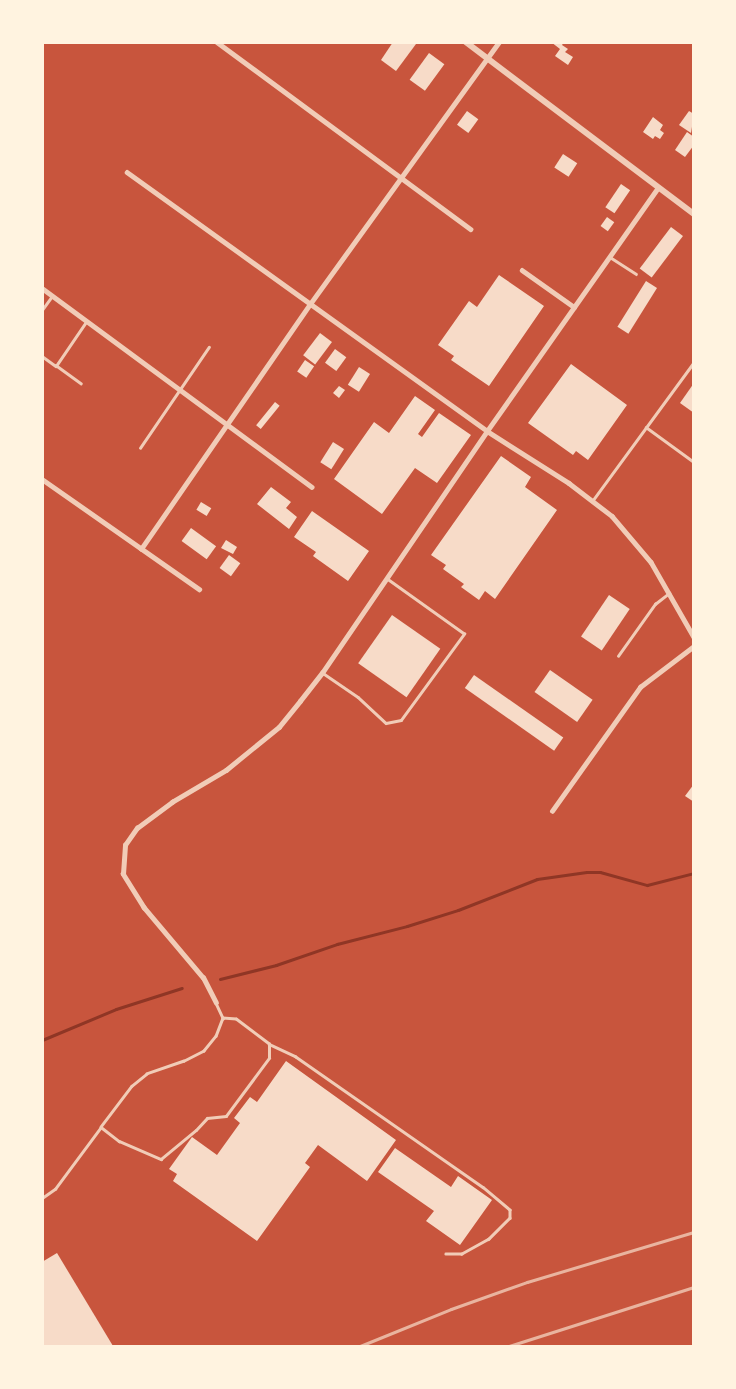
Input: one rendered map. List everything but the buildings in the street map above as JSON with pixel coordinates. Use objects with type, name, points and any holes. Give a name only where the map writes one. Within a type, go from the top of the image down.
[{"type":"street","points":[[217,42],[471,229]]},
{"type":"street","points":[[466,42],[657,189],[694,214]]},
{"type":"street","points":[[142,548],[310,304],[498,42]]},
{"type":"street","points":[[127,172],[487,431],[569,483],[612,516],[651,562],[694,637]]},
{"type":"street","points":[[216,1003],[203,978],[144,908],[123,874],[125,845],[137,828],[172,802],[226,770],[279,727],[322,673],[487,431],[657,189]]},
{"type":"street","points":[[522,270],[574,307]]},
{"type":"street","points":[[42,288],[312,487]]},
{"type":"street","points":[[42,479],[199,589]]},
{"type":"street","points":[[552,811],[640,686],[694,646]]},
{"type":"lane","points":[[610,257],[636,274]]},
{"type":"lane","points":[[42,310],[53,295]]},
{"type":"lane","points":[[56,366],[87,321]]},
{"type":"lane","points":[[140,448],[209,347]]},
{"type":"lane","points":[[42,356],[81,384]]},
{"type":"lane","points":[[593,501],[694,362]]},
{"type":"lane","points":[[646,427],[694,462]]},
{"type":"lane","points":[[322,673],[358,698],[386,722],[401,720],[464,634],[386,578]]},
{"type":"lane","points":[[618,656],[655,604],[669,593]]},
{"type":"lane","points":[[42,1198],[55,1189],[132,1086],[147,1074],[184,1061],[204,1051],[216,1036],[223,1018],[216,1003]]},
{"type":"lane","points":[[223,1018],[236,1019],[269,1044],[295,1056],[483,1187],[510,1210],[510,1218],[489,1239],[462,1254],[446,1254]]},
{"type":"lane","points":[[101,1127],[120,1141],[161,1158],[196,1130],[207,1118],[226,1116],[269,1058],[269,1044]]},
{"type":"waterway","points":[[220,979],[276,965],[337,944],[407,926],[458,910],[537,879],[600,872],[647,885],[694,873]]},
{"type":"waterway","points":[[42,1040],[116,1009],[182,988]]},
{"type":"railway","points":[[360,1346],[451,1309],[527,1282],[694,1232]]},
{"type":"railway","points":[[509,1346],[694,1287]]}]
